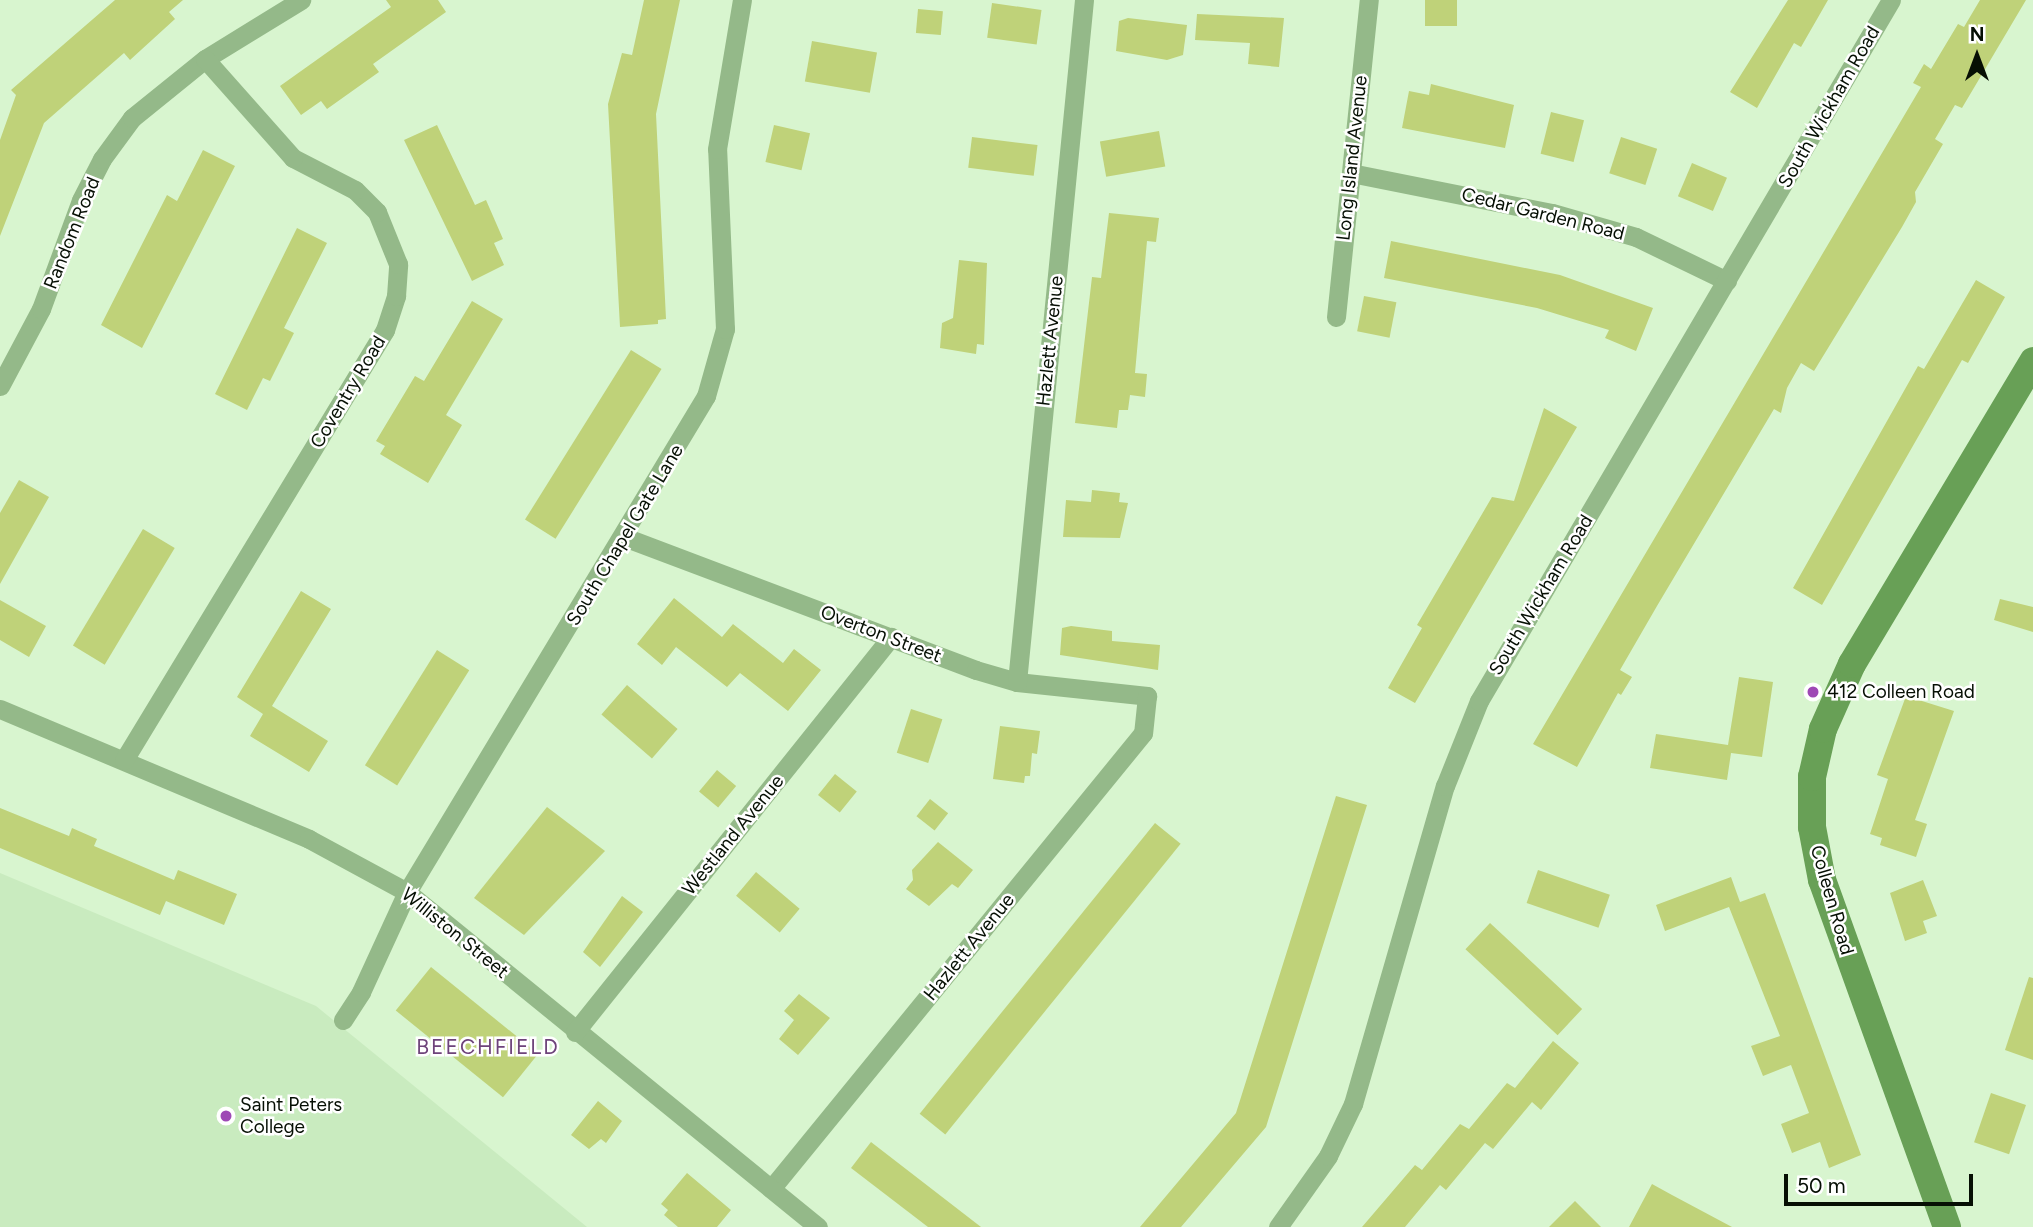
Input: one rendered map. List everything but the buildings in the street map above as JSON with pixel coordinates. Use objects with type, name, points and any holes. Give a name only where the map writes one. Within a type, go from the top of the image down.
[{"type":"street","name":"Random Road","points":[[0,386],[41,309],[81,200],[102,159],[132,118],[205,59],[301,0]]},
{"type":"street","name":"South Chapel Gate Lane","points":[[343,1020],[361,992],[407,892],[689,429],[717,366],[727,296],[717,149],[742,0]]},
{"type":"street","name":"Hazlett Avenue","points":[[1017,682],[1084,0]]},
{"type":"street","name":"Long Island Avenue","points":[[1336,317],[1369,0]]},
{"type":"street","name":"South Wickham Road","points":[[1278,1227],[1328,1156],[1353,1104],[1460,741],[1891,0]]},
{"type":"street","name":"Coventry Road","points":[[124,760],[385,330],[396,296],[398,264],[377,212],[355,190],[293,158],[205,59]]},
{"type":"street","name":"Cedar Garden Road","points":[[1351,173],[1588,223],[1636,237],[1727,281]]},
{"type":"street","name":"Colleen Road","points":[[1947,1227],[1822,880],[1812,827],[1812,777],[1822,729],[1852,664],[2033,361]]},
{"type":"street","name":"Overton Street","points":[[624,537],[1017,682],[1147,696]]},
{"type":"street","name":"Westland Avenue","points":[[575,1032],[891,637]]},
{"type":"street","name":"Hazlett Avenue","points":[[771,1189],[1143,733],[1147,696]]},
{"type":"street","name":"Williston Street","points":[[0,709],[309,839],[407,892],[575,1032],[818,1227]]},
{"type":"shaded area","name":"Saint Peters College","points":[[0,873],[316,1006],[587,1227],[0,1227]]},
{"type":"place","name":"412 Colleen Road","points":[[1813,692]]},
{"type":"place","name":"Saint Peters College","points":[[226,1116]]},
{"type":"district","name":"BEECHFIELD","points":[[488,1047]]}]
